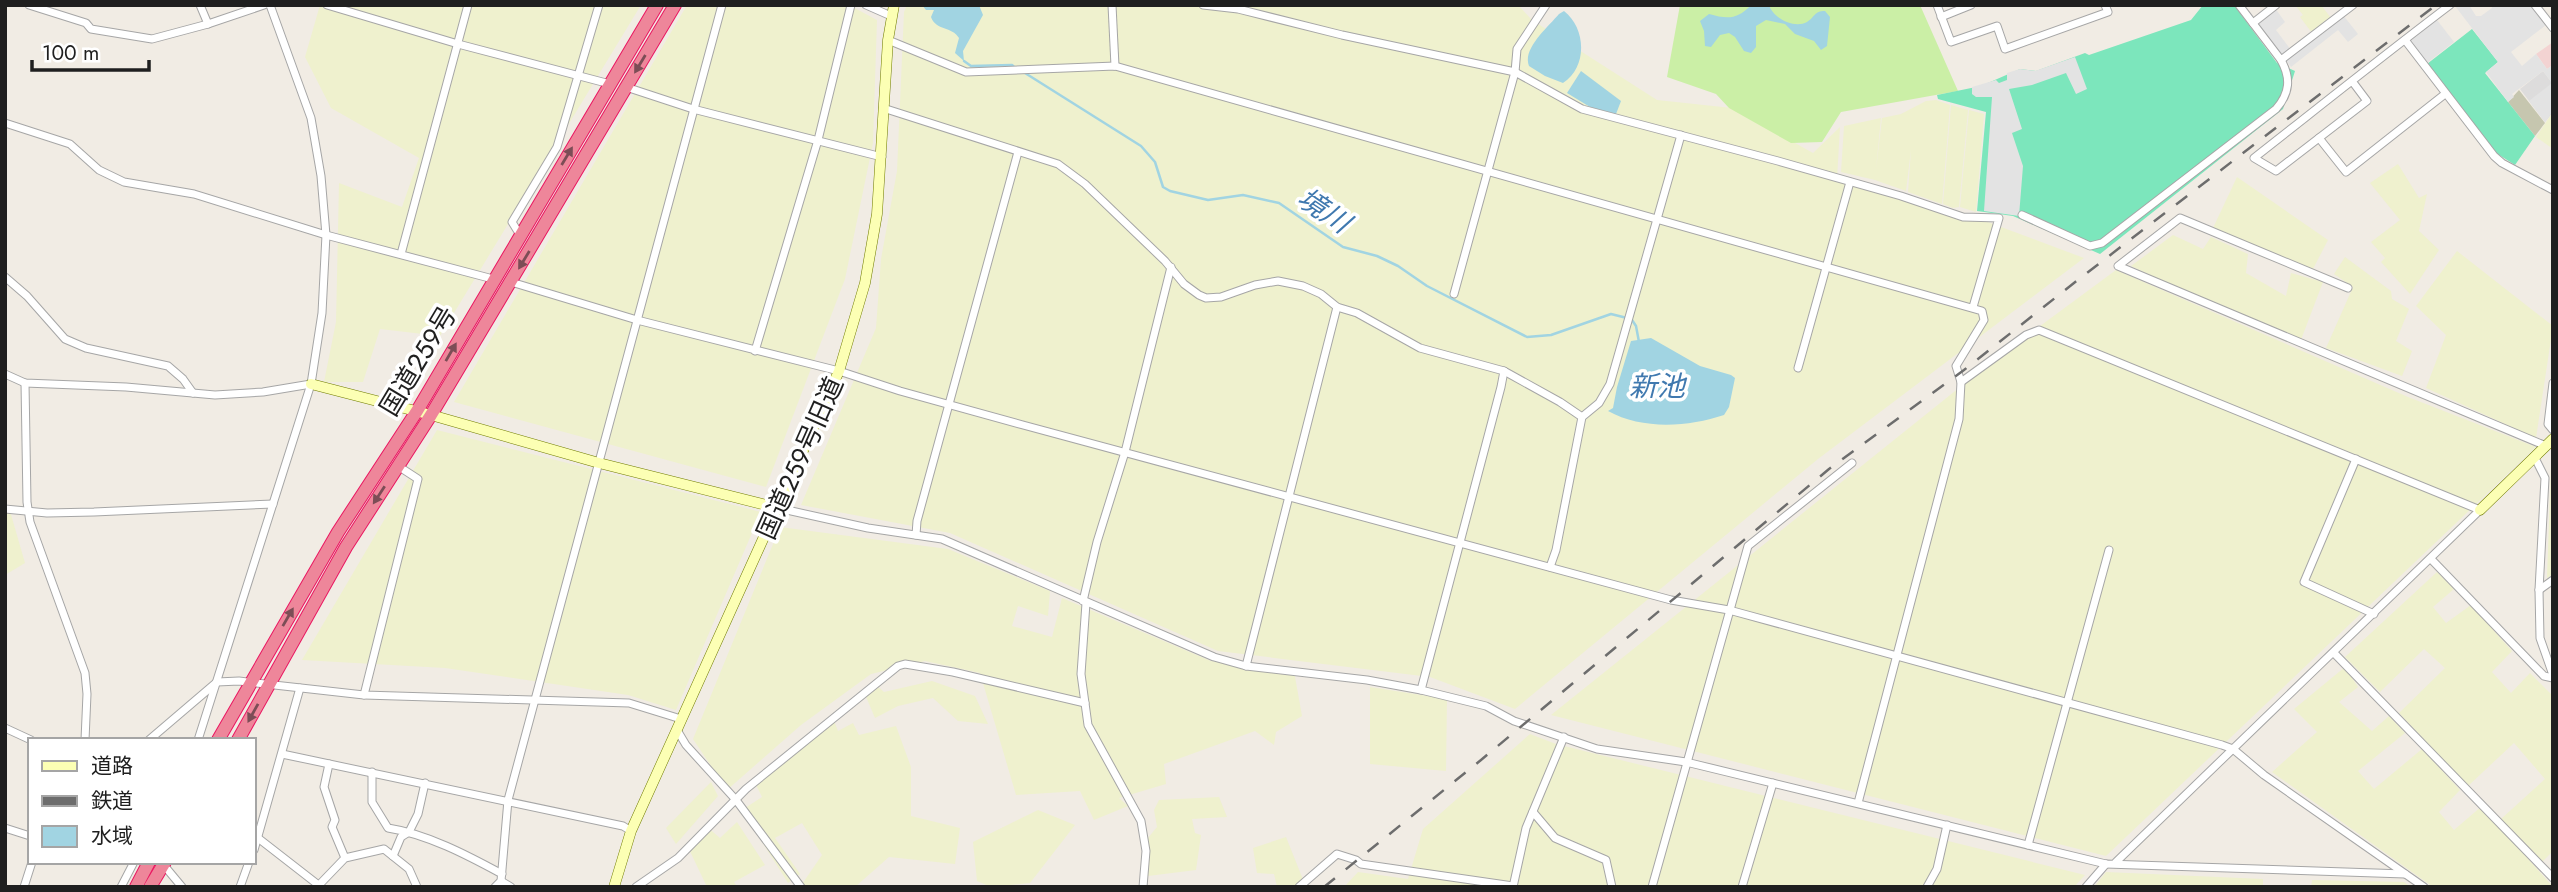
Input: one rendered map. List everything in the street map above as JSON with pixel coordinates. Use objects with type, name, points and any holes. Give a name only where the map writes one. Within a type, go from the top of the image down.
[{"type":"highway","name":"国道259号","points":[[219,738],[338,532],[417,411],[657,5]]},
{"type":"highway","name":"国道259号","points":[[239,738],[346,547],[511,282],[675,5]]},
{"type":"highway","points":[[136,887],[148,864]]},
{"type":"highway","points":[[150,887],[166,866]]},
{"type":"street","points":[[29,5],[86,23],[91,29],[152,39],[264,5]]},
{"type":"street","points":[[200,5],[208,24]]},
{"type":"street","points":[[199,738],[311,384],[322,313],[326,235],[321,176],[311,118],[270,5]]},
{"type":"street","points":[[327,5],[458,44],[610,84]]},
{"type":"street","points":[[401,254],[468,5]]},
{"type":"street","points":[[520,234],[512,222],[557,147],[599,5]]},
{"type":"street","points":[[499,880],[508,800],[722,5]]},
{"type":"street","points":[[755,351],[818,140],[851,5]]},
{"type":"street","points":[[866,5],[891,16]]},
{"type":"street","name":"国道259号旧道","points":[[614,887],[631,831],[839,371],[865,283],[877,214],[888,40],[894,5]]},
{"type":"street","points":[[1112,5],[1115,66]]},
{"type":"street","points":[[1203,5],[1238,9],[1342,36],[1515,72],[1582,109],[1850,182],[1963,217],[2000,218],[1973,307]]},
{"type":"street","points":[[1454,294],[1515,72],[1517,49],[1546,5]]},
{"type":"street","points":[[1937,5],[1951,42],[1997,26],[2006,49],[2108,12],[2105,5]]},
{"type":"street","points":[[1941,17],[1971,5]]},
{"type":"street","points":[[2022,215],[2090,246],[2102,243],[2276,109],[2289,80],[2281,60],[2239,5]]},
{"type":"street","points":[[2253,23],[2276,5]]},
{"type":"street","points":[[2281,60],[2353,5]]},
{"type":"street","points":[[2352,81],[2367,101],[2276,171],[2254,158],[2404,40],[2450,5]]},
{"type":"street","points":[[2535,5],[2553,28]]},
{"type":"street","points":[[888,40],[966,72],[1115,66],[1982,311],[1984,320],[1956,366],[1961,382],[1959,419],[1858,803]]},
{"type":"street","points":[[2404,40],[2497,160],[2553,190]]},
{"type":"street","points":[[626,87],[693,109],[882,157]]},
{"type":"street","points":[[2319,138],[2346,172],[2445,94]]},
{"type":"street","points":[[883,108],[1058,164],[1085,184],[1171,267],[1184,284],[1206,298],[1221,297],[1263,283],[1286,282],[1312,290],[1337,307],[1357,313],[1420,348],[1504,371],[1560,402],[1581,417]]},
{"type":"street","points":[[5,123],[70,144],[99,170],[124,183],[194,194],[326,235],[493,279]]},
{"type":"street","points":[[1550,567],[1556,550],[1581,417],[1599,403],[1610,384],[1681,135]]},
{"type":"street","points":[[916,535],[917,521],[947,404],[1018,152]]},
{"type":"street","points":[[1798,368],[1850,182]]},
{"type":"street","points":[[2115,862],[2549,443],[2118,267],[2180,218],[2348,288]]},
{"type":"street","points":[[1143,887],[1146,851],[1141,821],[1088,725],[1081,674],[1084,602],[1097,542],[1125,452],[1171,267]]},
{"type":"street","points":[[5,277],[27,296],[65,339],[86,348],[168,366],[183,379],[193,393]]},
{"type":"street","points":[[511,282],[637,320],[839,371],[947,404],[1671,600],[1729,610],[2233,749],[2264,775],[2424,887]]},
{"type":"street","points":[[1245,666],[1337,307]]},
{"type":"street","points":[[1961,382],[2026,334],[2039,330],[2480,510]]},
{"type":"street","points":[[1421,690],[1504,371]]},
{"type":"street","points":[[5,374],[25,383],[215,395],[263,392],[311,384],[599,463],[778,508],[868,528],[942,539],[1214,657],[1245,666],[1367,680],[1421,690],[1486,706],[1514,721],[1597,748],[1686,762],[2106,864],[2115,862],[2406,874]]},
{"type":"street","points":[[25,383],[28,511],[36,541],[85,673],[85,738]]},
{"type":"street","points":[[2553,383],[2547,424],[2553,429]]},
{"type":"street","points":[[2431,559],[2544,676],[2553,676],[2540,638],[2539,590],[2545,478],[2535,458]]},
{"type":"street","points":[[2356,459],[2304,582],[2374,614]]},
{"type":"street","points":[[1652,887],[1748,546],[1852,463]]},
{"type":"street","points":[[364,695],[418,479],[398,466]]},
{"type":"street","points":[[5,509],[147,511],[273,503]]},
{"type":"street","points":[[2028,845],[2109,550]]},
{"type":"street","points":[[2539,590],[2553,580]]},
{"type":"street","points":[[2334,653],[2553,878]]},
{"type":"street","points":[[636,887],[678,858],[755,782],[898,666],[905,664],[953,671],[1085,703]]},
{"type":"street","points":[[151,738],[217,682],[250,682],[364,695],[629,703],[681,719]]},
{"type":"street","points":[[256,844],[300,688]]},
{"type":"street","points":[[5,728],[28,739]]},
{"type":"street","points":[[677,730],[685,745],[736,800],[801,887]]},
{"type":"street","points":[[1299,887],[1337,854],[1361,864],[1513,887],[1521,845],[1564,737]]},
{"type":"street","points":[[282,754],[508,800],[623,826],[631,831]]},
{"type":"street","points":[[329,764],[324,787],[335,820],[332,827],[345,858]]},
{"type":"street","points":[[372,772],[372,802],[388,828],[409,832],[468,856],[511,887]]},
{"type":"street","points":[[393,856],[401,837],[409,832],[418,814],[425,783]]},
{"type":"street","points":[[1742,887],[1773,783]]},
{"type":"street","points":[[1533,812],[1555,838],[1606,860],[1612,887]]},
{"type":"street","points":[[1927,887],[1937,869],[1947,825]]},
{"type":"street","points":[[5,828],[28,835]]},
{"type":"street","points":[[258,838],[320,886],[345,858],[384,849],[409,869],[417,887]]},
{"type":"street","points":[[24,887],[31,864]]},
{"type":"street","points":[[121,887],[133,864]]},
{"type":"street","points":[[240,887],[248,864]]},
{"type":"street","points":[[2086,887],[2106,864]]},
{"type":"street","points":[[166,866],[182,887]]},
{"type":"shaded area","points":[[320,5],[641,5],[440,336],[380,329],[363,382],[324,382],[336,322],[339,183],[402,207],[419,158],[331,108],[305,57]]},
{"type":"shaded area","points":[[687,5],[849,5],[877,20],[873,143],[845,279],[766,487],[454,402]]},
{"type":"shaded area","points":[[907,5],[1518,5],[1532,20],[1657,100],[1732,108],[1813,153],[1840,127],[1837,179],[1963,220],[1985,221],[2084,258],[1818,459],[1515,709],[1430,677],[1218,651],[950,533],[801,505],[876,328],[881,259],[897,171],[904,12]]},
{"type":"shaded area","points":[[2295,5],[2321,5],[2331,18],[2312,33]]},
{"type":"shaded area","points":[[2469,5],[2476,16],[2481,16],[2492,8],[2491,5],[2531,5],[2546,25],[2511,52],[2522,66],[2536,54],[2547,69],[2553,65],[2553,111],[2545,122],[2529,101],[2552,83],[2543,71],[2512,94],[2514,97],[2508,102],[2486,72],[2498,62],[2455,6]]},
{"type":"shaded area","points":[[2275,8],[2285,22],[2276,30],[2291,50],[2282,57],[2256,23]]},
{"type":"shaded area","points":[[2343,15],[2358,34],[2348,42],[2338,30],[2291,67],[2285,59]]},
{"type":"shaded area","points":[[2437,20],[2454,42],[2427,63],[2409,41]]},
{"type":"shaded area","points":[[2553,42],[2553,65],[2547,69],[2536,54]]},
{"type":"shaded area","points":[[2075,57],[2087,89],[2076,94],[2066,73],[2032,85],[2009,89],[2022,129],[2012,133],[2023,166],[2019,216],[1984,211],[1992,97],[1976,97],[1972,94],[1972,87],[1996,80],[1999,83],[2007,80],[2007,73],[2020,69],[2035,71]]},
{"type":"shaded area","points":[[2543,71],[2553,84],[2553,112],[2545,122],[2520,89]]},
{"type":"shaded area","points":[[2519,90],[2545,123],[2535,136],[2508,102]]},
{"type":"shaded area","points":[[1936,100],[1950,105],[1942,204],[1908,192],[1911,150],[1906,191],[1841,172],[1844,126],[1881,118],[1876,170],[1882,118],[1901,114],[1926,101]]},
{"type":"shaded area","points":[[1951,105],[1968,110],[1959,207],[1953,208],[1943,204]]},
{"type":"shaded area","points":[[1969,110],[1984,114],[1976,212],[1960,207]]},
{"type":"shaded area","points":[[2553,112],[2553,149],[2536,137]]},
{"type":"shaded area","points":[[2398,164],[2419,198],[2427,194],[2419,231],[2439,250],[2410,294],[2381,262],[2385,258],[2371,242],[2400,220],[2370,183]]},
{"type":"shaded area","points":[[2237,177],[2328,240],[2313,269],[2213,228]]},
{"type":"shaded area","points":[[2173,235],[2203,249],[2211,237],[2248,254],[2246,273],[2286,296],[2291,273],[2323,282],[2299,345],[2131,266]]},
{"type":"shaded area","points":[[2457,251],[2553,326],[2536,438],[2426,388],[2446,335],[2416,306]]},
{"type":"shaded area","points":[[2345,257],[2391,291],[2392,299],[2409,309],[2396,341],[2412,351],[2402,376],[2326,348],[2353,287],[2334,274]]},
{"type":"shaded area","points":[[2116,270],[2408,397],[2536,447],[2106,856],[1551,715],[1990,363]]},
{"type":"shaded area","points":[[437,430],[761,512],[676,710],[628,695],[445,668],[302,660]]},
{"type":"shaded area","points":[[2553,462],[2553,574],[2547,578],[2551,464]]},
{"type":"shaded area","points":[[5,511],[10,511],[25,563],[5,575]]},
{"type":"shaded area","points":[[780,527],[948,549],[1050,591],[1048,616],[1018,606],[1012,626],[1052,637],[1062,598],[1211,661],[1294,671],[1302,716],[1276,732],[1274,745],[1255,731],[1164,764],[1166,784],[1119,798],[1128,806],[1094,820],[1080,791],[1016,795],[980,673],[925,661],[871,674],[801,725],[727,790],[693,739]]},
{"type":"shaded area","points":[[2437,572],[2454,589],[2433,607],[2446,623],[2471,605],[2512,651],[2492,672],[2511,693],[2530,673],[2553,696],[2553,851],[2540,864],[2501,819],[2545,779],[2514,743],[2468,786],[2399,713],[2445,668],[2424,649],[2380,692],[2345,657]]},
{"type":"shaded area","points":[[2345,667],[2358,687],[2339,702],[2372,731],[2389,716],[2405,733],[2358,771],[2374,789],[2422,749],[2460,790],[2439,812],[2454,830],[2482,806],[2553,887],[2433,887],[2272,772],[2317,732],[2294,709]]},
{"type":"shaded area","points":[[932,681],[975,696],[988,724],[958,721],[933,698],[898,706],[875,718],[864,692],[876,685],[884,692]]},
{"type":"shaded area","points":[[1370,687],[1447,699],[1446,771],[1370,764]]},
{"type":"shaded area","points":[[832,716],[838,731],[853,723],[859,735],[896,726],[911,767],[911,816],[960,828],[955,864],[889,857],[855,887],[800,887],[822,855],[802,823],[775,838],[800,874],[788,883],[742,810],[762,797],[753,779]]},
{"type":"shaded area","points":[[1530,734],[1556,744],[2085,875],[2074,887],[1344,887],[1358,872],[1408,879],[1423,829]]},
{"type":"shaded area","points":[[711,782],[718,796],[676,844],[666,828]]},
{"type":"shaded area","points":[[1219,797],[1227,817],[1192,819],[1195,833],[1201,835],[1196,870],[1148,876],[1143,844],[1157,827],[1154,810],[1159,800]]},
{"type":"shaded area","points":[[1038,810],[1075,825],[1030,883],[991,887],[977,881],[973,842]]},
{"type":"shaded area","points":[[737,822],[765,865],[734,882],[737,887],[707,887],[687,845],[706,826],[720,838]]},
{"type":"shaded area","points":[[1286,837],[1306,887],[1277,887],[1274,874],[1257,873],[1253,848]]},
{"type":"shaded area","points":[[2106,872],[2263,879],[2263,887],[2094,887]]},
{"type":"shaded area","points":[[2312,880],[2404,882],[2411,887],[2311,887]]},
{"type":"green space","points":[[1680,5],[1920,5],[1958,91],[1841,112],[1822,142],[1791,143],[1729,108],[1716,94],[1667,77]]},
{"type":"green space","points":[[2203,5],[2234,5],[2277,63],[2295,71],[2283,109],[2100,254],[2013,216],[1977,211],[1986,112],[1938,99],[1937,95],[1981,86],[2020,69],[2036,71],[2085,53],[2089,55],[2191,20]]},
{"type":"green space","points":[[2472,29],[2498,62],[2485,73],[2535,136],[2515,165],[2496,153],[2427,64]]},
{"type":"water","points":[[922,5],[979,5],[983,15],[963,51],[964,61],[955,53],[959,38],[956,34],[936,24],[931,17],[934,10],[926,10]]},
{"type":"water","points":[[1751,5],[1769,5],[1779,18],[1796,24],[1807,22],[1817,13],[1825,11],[1830,17],[1827,46],[1821,50],[1814,41],[1795,34],[1785,24],[1766,20],[1756,26],[1756,47],[1751,53],[1744,51],[1729,33],[1720,35],[1711,47],[1705,46],[1700,21],[1709,14],[1736,16]]},
{"type":"water","points":[[1564,11],[1577,27],[1581,47],[1577,67],[1563,83],[1529,66],[1528,59],[1537,38]]},
{"type":"water","points":[[1581,71],[1621,101],[1616,114],[1590,107],[1567,93]]},
{"type":"water","name":"新池","points":[[1651,338],[1700,366],[1735,378],[1729,407],[1724,415],[1665,425],[1635,421],[1608,411],[1613,408],[1631,341]]},
{"type":"waterway","name":"境川","points":[[964,61],[971,66],[1012,65],[1016,69]]},
{"type":"waterway","name":"境川","points":[[1025,73],[1141,146],[1155,162],[1163,187],[1170,191],[1208,200],[1243,195],[1279,203],[1343,247],[1377,256],[1398,266],[1427,286],[1527,337],[1551,335],[1611,314],[1627,318]]},
{"type":"waterway","name":"境川","points":[[1632,320],[1639,342]]},
{"type":"railway","points":[[1324,887],[1481,760],[1829,469],[1964,370],[2436,5]]}]
